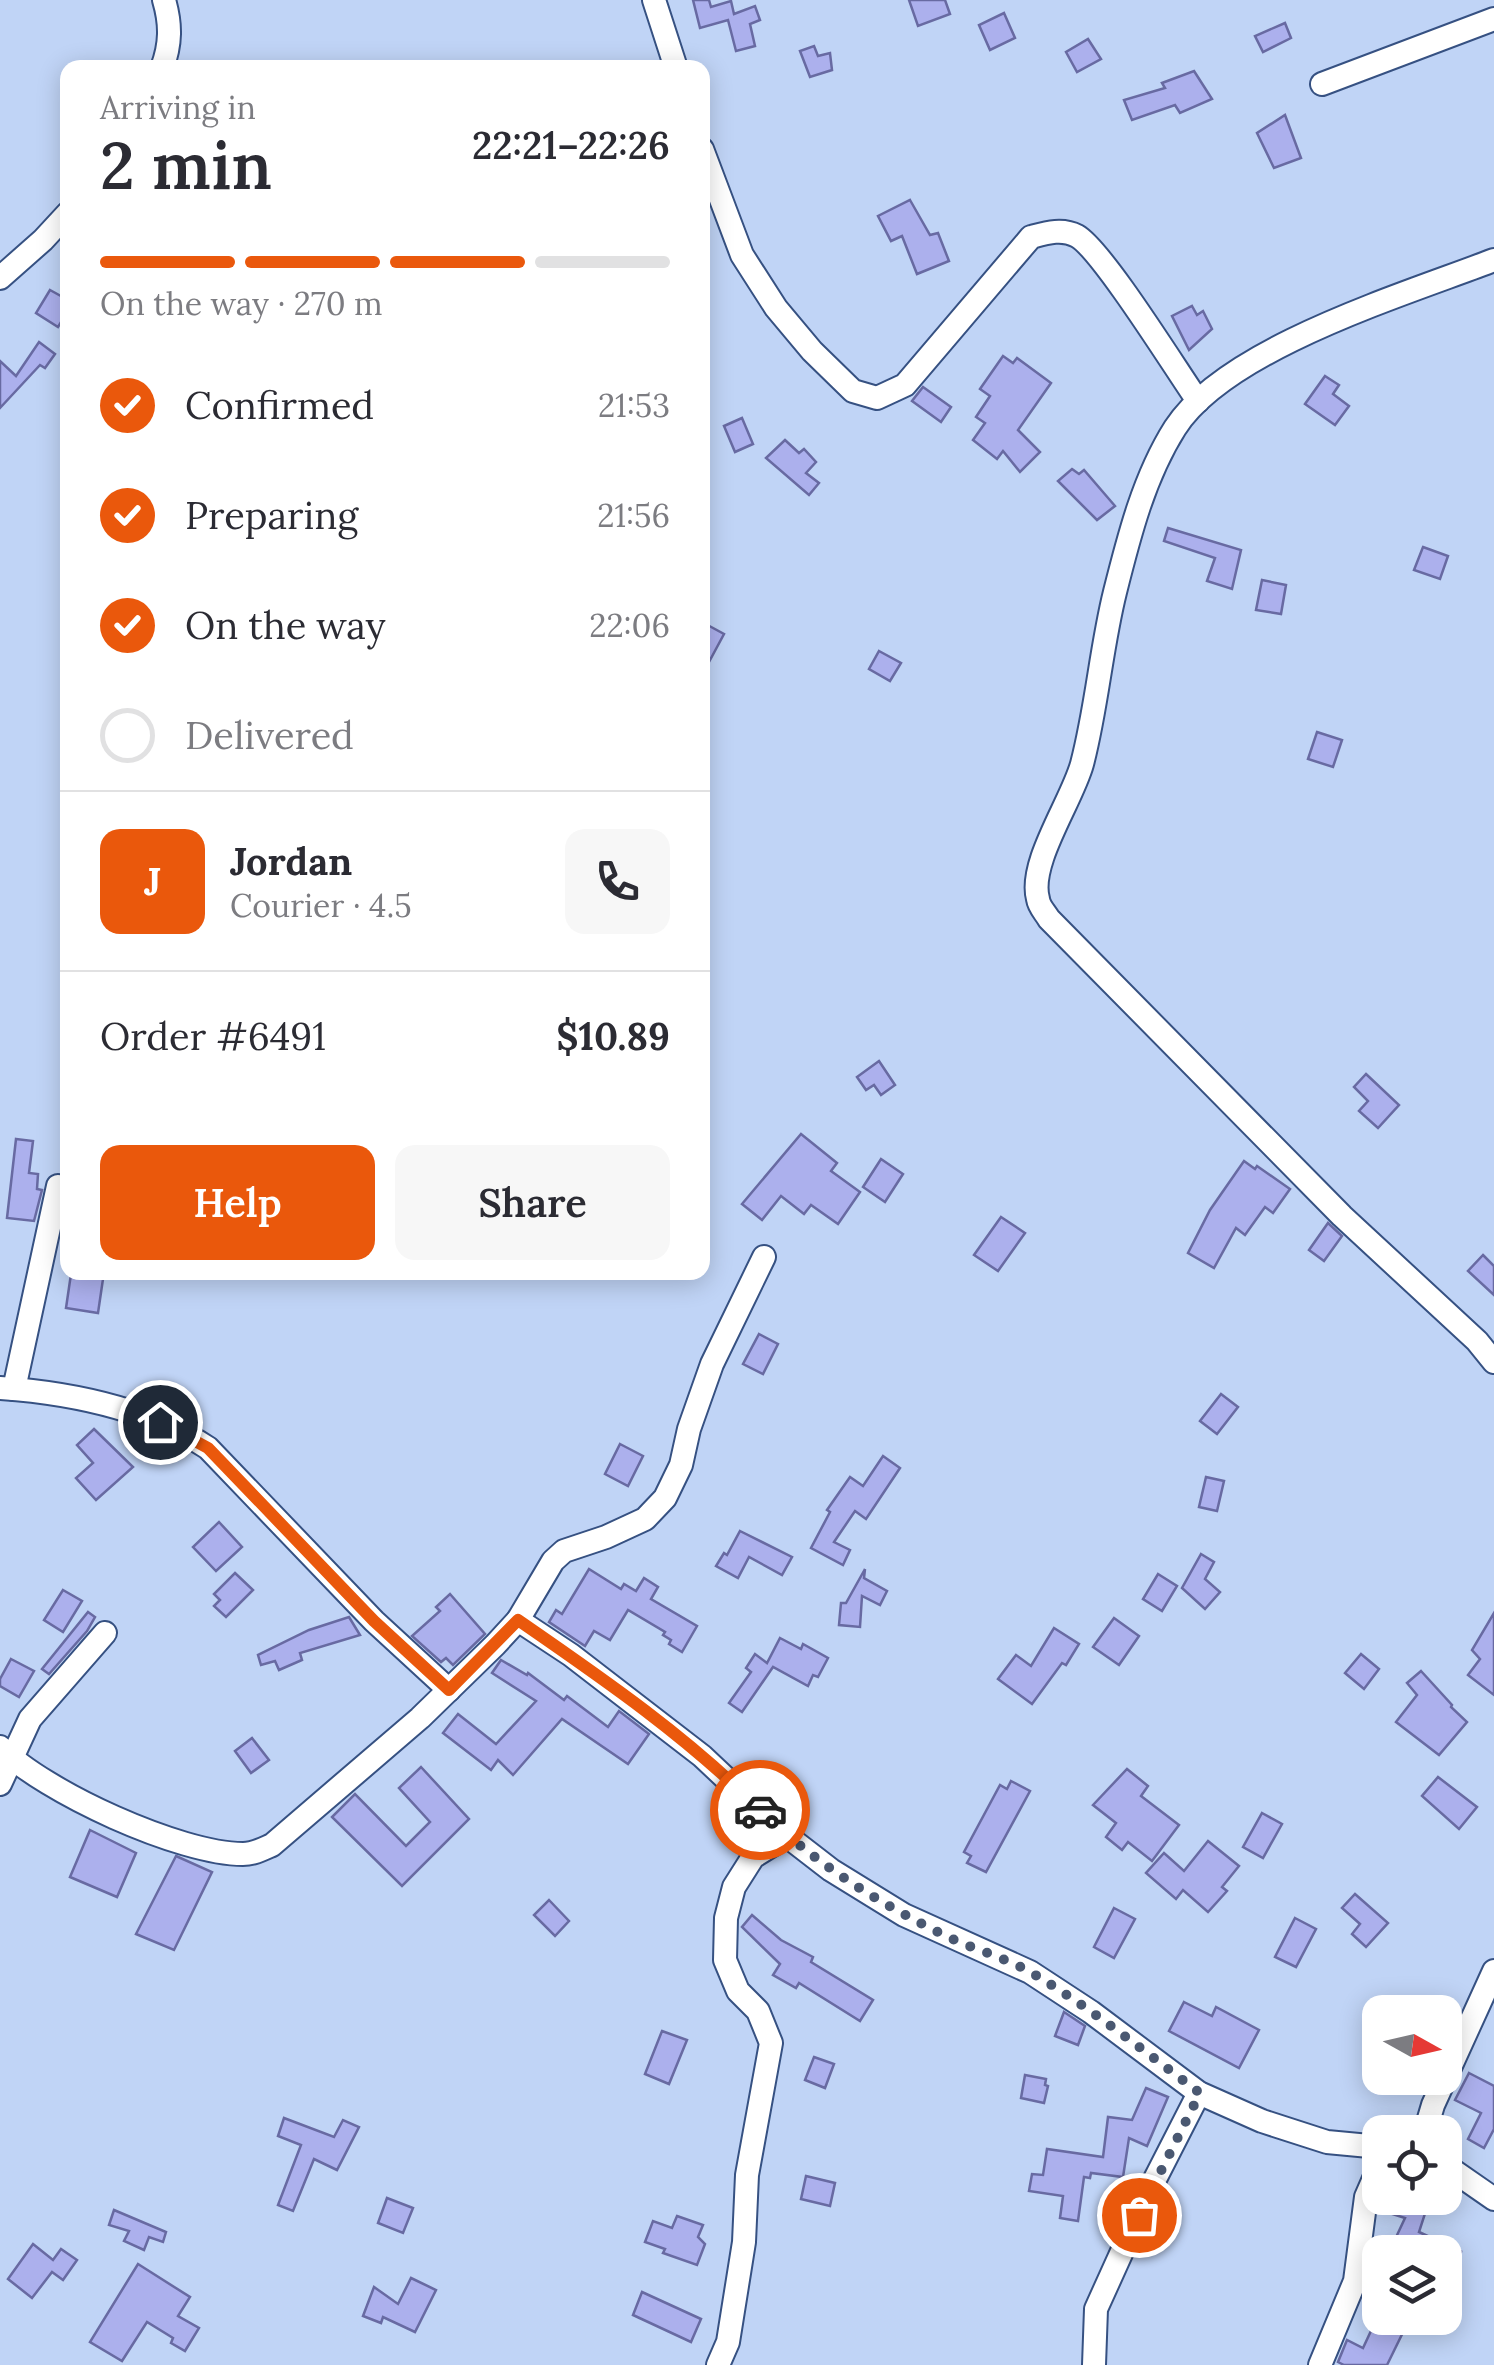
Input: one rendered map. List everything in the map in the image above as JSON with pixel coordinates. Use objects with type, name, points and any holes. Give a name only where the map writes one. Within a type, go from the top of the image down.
[{"type":"street","points":[[164,0],[170,20],[165,60]]},
{"type":"street","points":[[654,0],[673,60]]},
{"type":"street","points":[[1322,84],[1494,19]]},
{"type":"street","points":[[710,170],[742,255],[776,308],[853,391],[877,398],[905,385],[1031,237],[1056,231],[1078,236],[1107,270],[1198,401]]},
{"type":"street","points":[[0,278],[60,222]]},
{"type":"street","points":[[1494,260],[1340,319],[1234,370],[1176,426],[1133,525],[1114,597],[1082,764],[1042,861],[1036,886],[1038,903],[1049,918],[1314,1189],[1477,1341],[1494,1362]]},
{"type":"street","points":[[58,1186],[7,1389],[136,1412],[182,1431],[208,1448],[362,1608],[449,1690]]},
{"type":"street","points":[[5,1752],[38,1779],[164,1837],[229,1853],[252,1853],[272,1845],[449,1690],[518,1620],[553,1561],[564,1550],[606,1537],[644,1518],[665,1498],[681,1465],[712,1364],[764,1258]]},
{"type":"street","points":[[518,1620],[571,1655],[702,1756],[786,1836],[830,1870],[904,1915],[1030,1972],[1200,2093],[1327,2142],[1362,2145]]},
{"type":"street","points":[[0,1784],[5,1752],[105,1633]]},
{"type":"street","points":[[718,2365],[728,2342],[744,2242],[747,2175],[771,2042],[758,2011],[738,1991],[725,1960],[726,1918],[734,1887],[753,1857],[786,1836]]},
{"type":"street","points":[[1431,2115],[1494,1971]]},
{"type":"street","points":[[1094,2365],[1096,2309],[1200,2093]]},
{"type":"street","points":[[1462,2177],[1494,2199]]},
{"type":"street","points":[[1320,2365],[1355,2281],[1364,2215]]},
{"type":"building","points":[[693,0],[709,0],[711,7],[731,1],[734,14],[755,6],[760,20],[750,24],[755,46],[736,51],[728,20],[700,28]]},
{"type":"building","points":[[909,0],[945,0],[950,14],[918,26]]},
{"type":"building","points":[[1004,13],[1015,38],[990,50],[979,25]]},
{"type":"building","points":[[1285,23],[1291,38],[1263,52],[1255,36]]},
{"type":"building","points":[[1088,39],[1101,59],[1077,72],[1066,52]]},
{"type":"building","points":[[814,46],[818,56],[830,53],[832,70],[810,77],[800,51]]},
{"type":"building","points":[[1194,71],[1212,99],[1180,113],[1175,105],[1132,120],[1124,100],[1165,88],[1162,83]]},
{"type":"building","points":[[1285,115],[1301,158],[1274,168],[1257,133]]},
{"type":"building","points":[[910,200],[930,235],[938,233],[949,261],[917,274],[902,236],[891,241],[878,216]]},
{"type":"building","points":[[50,290],[60,296],[58,327],[36,313]]},
{"type":"building","points":[[1192,306],[1197,315],[1203,311],[1212,329],[1189,350],[1172,316]]},
{"type":"building","points":[[39,342],[55,354],[0,408],[0,361],[16,376]]},
{"type":"building","points":[[1003,356],[1013,363],[1017,358],[1051,383],[1018,430],[1040,452],[1020,472],[1003,451],[997,459],[973,440],[985,423],[976,417],[990,396],[980,389]]},
{"type":"building","points":[[1325,376],[1339,385],[1333,394],[1349,406],[1335,425],[1305,404]]},
{"type":"building","points":[[923,387],[951,407],[941,422],[912,401]]},
{"type":"building","points":[[742,418],[753,444],[735,452],[724,426]]},
{"type":"building","points":[[785,440],[799,453],[804,449],[816,462],[806,473],[819,483],[809,495],[766,458]]},
{"type":"building","points":[[1072,469],[1079,474],[1084,470],[1115,506],[1097,520],[1058,481]]},
{"type":"building","points":[[1168,528],[1241,550],[1232,589],[1207,581],[1215,558],[1164,541]]},
{"type":"building","points":[[1423,547],[1448,556],[1440,579],[1414,570]]},
{"type":"building","points":[[1262,580],[1286,585],[1281,614],[1256,610]]},
{"type":"building","points":[[710,626],[724,634],[710,660]]},
{"type":"building","points":[[879,651],[901,663],[890,681],[869,669]]},
{"type":"building","points":[[1317,732],[1342,740],[1333,767],[1308,759]]},
{"type":"building","points":[[879,1061],[895,1085],[881,1095],[874,1085],[866,1090],[857,1077]]},
{"type":"building","points":[[1366,1074],[1399,1105],[1378,1128],[1359,1111],[1368,1101],[1354,1087]]},
{"type":"building","points":[[801,1134],[837,1163],[831,1171],[860,1192],[838,1224],[811,1205],[804,1214],[781,1196],[762,1220],[742,1204]]},
{"type":"building","points":[[16,1139],[33,1141],[29,1173],[38,1174],[37,1189],[42,1190],[34,1221],[7,1218]]},
{"type":"building","points":[[881,1159],[903,1174],[885,1202],[863,1187]]},
{"type":"building","points":[[1244,1161],[1290,1189],[1273,1213],[1265,1207],[1245,1235],[1236,1228],[1214,1268],[1188,1253],[1210,1210]]},
{"type":"building","points":[[1001,1217],[1025,1233],[998,1271],[974,1255]]},
{"type":"building","points":[[1328,1223],[1342,1236],[1324,1261],[1309,1250]]},
{"type":"building","points":[[1483,1255],[1494,1266],[1494,1295],[1468,1271]]},
{"type":"building","points":[[70,1280],[103,1280],[98,1313],[66,1308]]},
{"type":"building","points":[[759,1334],[778,1344],[763,1374],[743,1364]]},
{"type":"building","points":[[1221,1394],[1238,1407],[1217,1434],[1200,1421]]},
{"type":"building","points":[[94,1429],[133,1467],[96,1500],[76,1478],[93,1463],[77,1445]]},
{"type":"building","points":[[620,1444],[643,1456],[628,1486],[605,1474]]},
{"type":"building","points":[[883,1456],[900,1468],[866,1519],[855,1511],[834,1542],[850,1550],[843,1565],[811,1548],[830,1512],[827,1510],[850,1477],[863,1486]]},
{"type":"building","points":[[1206,1477],[1224,1481],[1217,1511],[1199,1507]]},
{"type":"building","points":[[219,1522],[242,1547],[216,1571],[193,1547]]},
{"type":"building","points":[[740,1531],[792,1557],[782,1575],[749,1557],[738,1578],[716,1566]]},
{"type":"building","points":[[1201,1554],[1214,1562],[1205,1579],[1220,1592],[1205,1609],[1182,1588]]},
{"type":"building","points":[[589,1569],[621,1589],[624,1584],[636,1591],[644,1578],[658,1587],[651,1599],[697,1626],[682,1652],[669,1644],[671,1640],[663,1635],[665,1632],[628,1610],[610,1640],[594,1631],[585,1646],[549,1622],[556,1610],[562,1614]]},
{"type":"building","points":[[865,1569],[864,1578],[887,1591],[880,1605],[862,1596],[860,1627],[839,1625],[841,1603],[846,1603]]},
{"type":"building","points":[[235,1573],[253,1590],[226,1617],[214,1606],[220,1600],[214,1594]]},
{"type":"building","points":[[1158,1574],[1177,1586],[1162,1611],[1143,1599]]},
{"type":"building","points":[[63,1590],[82,1601],[63,1632],[44,1620]]},
{"type":"building","points":[[450,1594],[485,1634],[453,1665],[446,1658],[441,1662],[412,1636],[440,1611],[436,1607]]},
{"type":"building","points":[[88,1612],[95,1617],[87,1631],[49,1674],[42,1669]]},
{"type":"building","points":[[1494,1613],[1494,1695],[1468,1675],[1480,1659],[1472,1650]]},
{"type":"building","points":[[349,1617],[360,1635],[300,1653],[302,1660],[279,1670],[275,1661],[261,1665],[258,1655],[309,1630]]},
{"type":"building","points":[[1114,1618],[1139,1636],[1119,1665],[1093,1647]]},
{"type":"building","points":[[1054,1628],[1079,1644],[1032,1704],[998,1679],[1016,1655],[1031,1666]]},
{"type":"building","points":[[780,1638],[801,1649],[803,1644],[828,1658],[808,1686],[773,1667],[742,1712],[729,1703],[751,1672],[746,1668],[755,1654],[767,1663]]},
{"type":"building","points":[[1361,1654],[1379,1669],[1364,1689],[1345,1673]]},
{"type":"building","points":[[11,1659],[34,1671],[19,1697],[0,1686]]},
{"type":"building","points":[[501,1660],[528,1673],[564,1700],[567,1696],[608,1727],[619,1711],[649,1734],[628,1764],[562,1719],[513,1775],[498,1760],[491,1770],[443,1733],[458,1714],[496,1744],[536,1701],[492,1673]]},
{"type":"building","points":[[1421,1671],[1467,1722],[1439,1755],[1396,1722],[1417,1695],[1407,1683]]},
{"type":"building","points":[[252,1738],[269,1760],[251,1773],[235,1751]]},
{"type":"building","points":[[421,1767],[469,1819],[402,1886],[332,1817],[355,1794],[406,1846],[430,1822],[399,1788]]},
{"type":"building","points":[[1127,1769],[1148,1786],[1141,1796],[1179,1825],[1152,1861],[1128,1842],[1122,1850],[1106,1837],[1116,1823],[1093,1805]]},
{"type":"building","points":[[1438,1777],[1477,1807],[1459,1829],[1422,1796]]},
{"type":"building","points":[[1011,1781],[1030,1791],[986,1872],[967,1863],[971,1856],[964,1852],[1000,1785],[1007,1789]]},
{"type":"building","points":[[1262,1813],[1282,1824],[1263,1858],[1243,1847]]},
{"type":"building","points":[[90,1830],[136,1853],[117,1897],[70,1877]]},
{"type":"building","points":[[1208,1841],[1239,1866],[1222,1887],[1227,1891],[1208,1912],[1183,1890],[1176,1899],[1146,1873],[1164,1853],[1184,1871]]},
{"type":"building","points":[[176,1856],[212,1872],[174,1950],[136,1934]]},
{"type":"building","points":[[1355,1894],[1388,1923],[1366,1947],[1352,1934],[1360,1924],[1342,1908]]},
{"type":"building","points":[[549,1900],[569,1921],[555,1936],[534,1915]]},
{"type":"building","points":[[1114,1908],[1135,1919],[1114,1958],[1094,1947]]},
{"type":"building","points":[[752,1915],[781,1940],[813,1957],[811,1962],[873,2000],[860,2021],[799,1983],[796,1988],[773,1975],[780,1964],[742,1927]]},
{"type":"building","points":[[1295,1918],[1316,1929],[1296,1967],[1275,1957]]},
{"type":"building","points":[[1184,2002],[1212,2016],[1216,2007],[1259,2030],[1239,2068],[1169,2031]]},
{"type":"building","points":[[1064,2012],[1085,2026],[1078,2045],[1055,2036]]},
{"type":"building","points":[[662,2031],[687,2040],[669,2084],[645,2074]]},
{"type":"building","points":[[814,2057],[834,2064],[825,2088],[805,2080]]},
{"type":"building","points":[[1469,2073],[1494,2086],[1494,2129],[1484,2148],[1468,2139],[1481,2113],[1455,2100],[1462,2095]]},
{"type":"building","points":[[1025,2075],[1046,2079],[1044,2103],[1021,2098]]},
{"type":"building","points":[[1146,2088],[1168,2097],[1147,2146],[1129,2138],[1123,2177],[1091,2173],[1090,2178],[1084,2177],[1078,2221],[1060,2218],[1063,2196],[1029,2191],[1032,2174],[1043,2175],[1047,2149],[1103,2157],[1108,2117],[1132,2120]]},
{"type":"building","points":[[284,2118],[334,2137],[343,2120],[359,2127],[337,2170],[314,2159],[293,2211],[278,2205],[301,2145],[278,2136]]},
{"type":"building","points":[[806,2176],[835,2183],[830,2206],[801,2199]]},
{"type":"building","points":[[387,2198],[413,2208],[403,2233],[378,2223]]},
{"type":"building","points":[[114,2210],[166,2232],[163,2242],[149,2237],[144,2250],[124,2241],[129,2231],[109,2225]]},
{"type":"building","points":[[1396,2215],[1424,2215],[1419,2232],[1425,2235],[1397,2235],[1405,2218]]},
{"type":"building","points":[[677,2216],[703,2225],[698,2237],[705,2244],[697,2265],[645,2242],[653,2221],[672,2228]]},
{"type":"building","points":[[33,2244],[53,2260],[61,2249],[77,2260],[63,2280],[52,2272],[32,2298],[8,2279]]},
{"type":"building","points":[[138,2264],[190,2297],[178,2316],[199,2328],[185,2351],[171,2343],[173,2338],[147,2322],[122,2361],[90,2342]]},
{"type":"building","points":[[411,2278],[436,2290],[415,2332],[383,2317],[381,2323],[363,2316],[374,2287],[398,2304]]},
{"type":"building","points":[[642,2292],[701,2319],[691,2342],[633,2315]]},
{"type":"building","points":[[1369,2335],[1402,2335],[1387,2365],[1338,2362],[1347,2340],[1363,2348]]},
{"type":"way so far","points":[[760,1810],[830,1870],[953,1940],[1030,1972],[1200,2093],[1139,2215]]},
{"type":"route","points":[[160,1422],[182,1431],[221,1460],[245,1490],[374,1621],[449,1690],[518,1620],[571,1655],[702,1756],[760,1810]]}]
